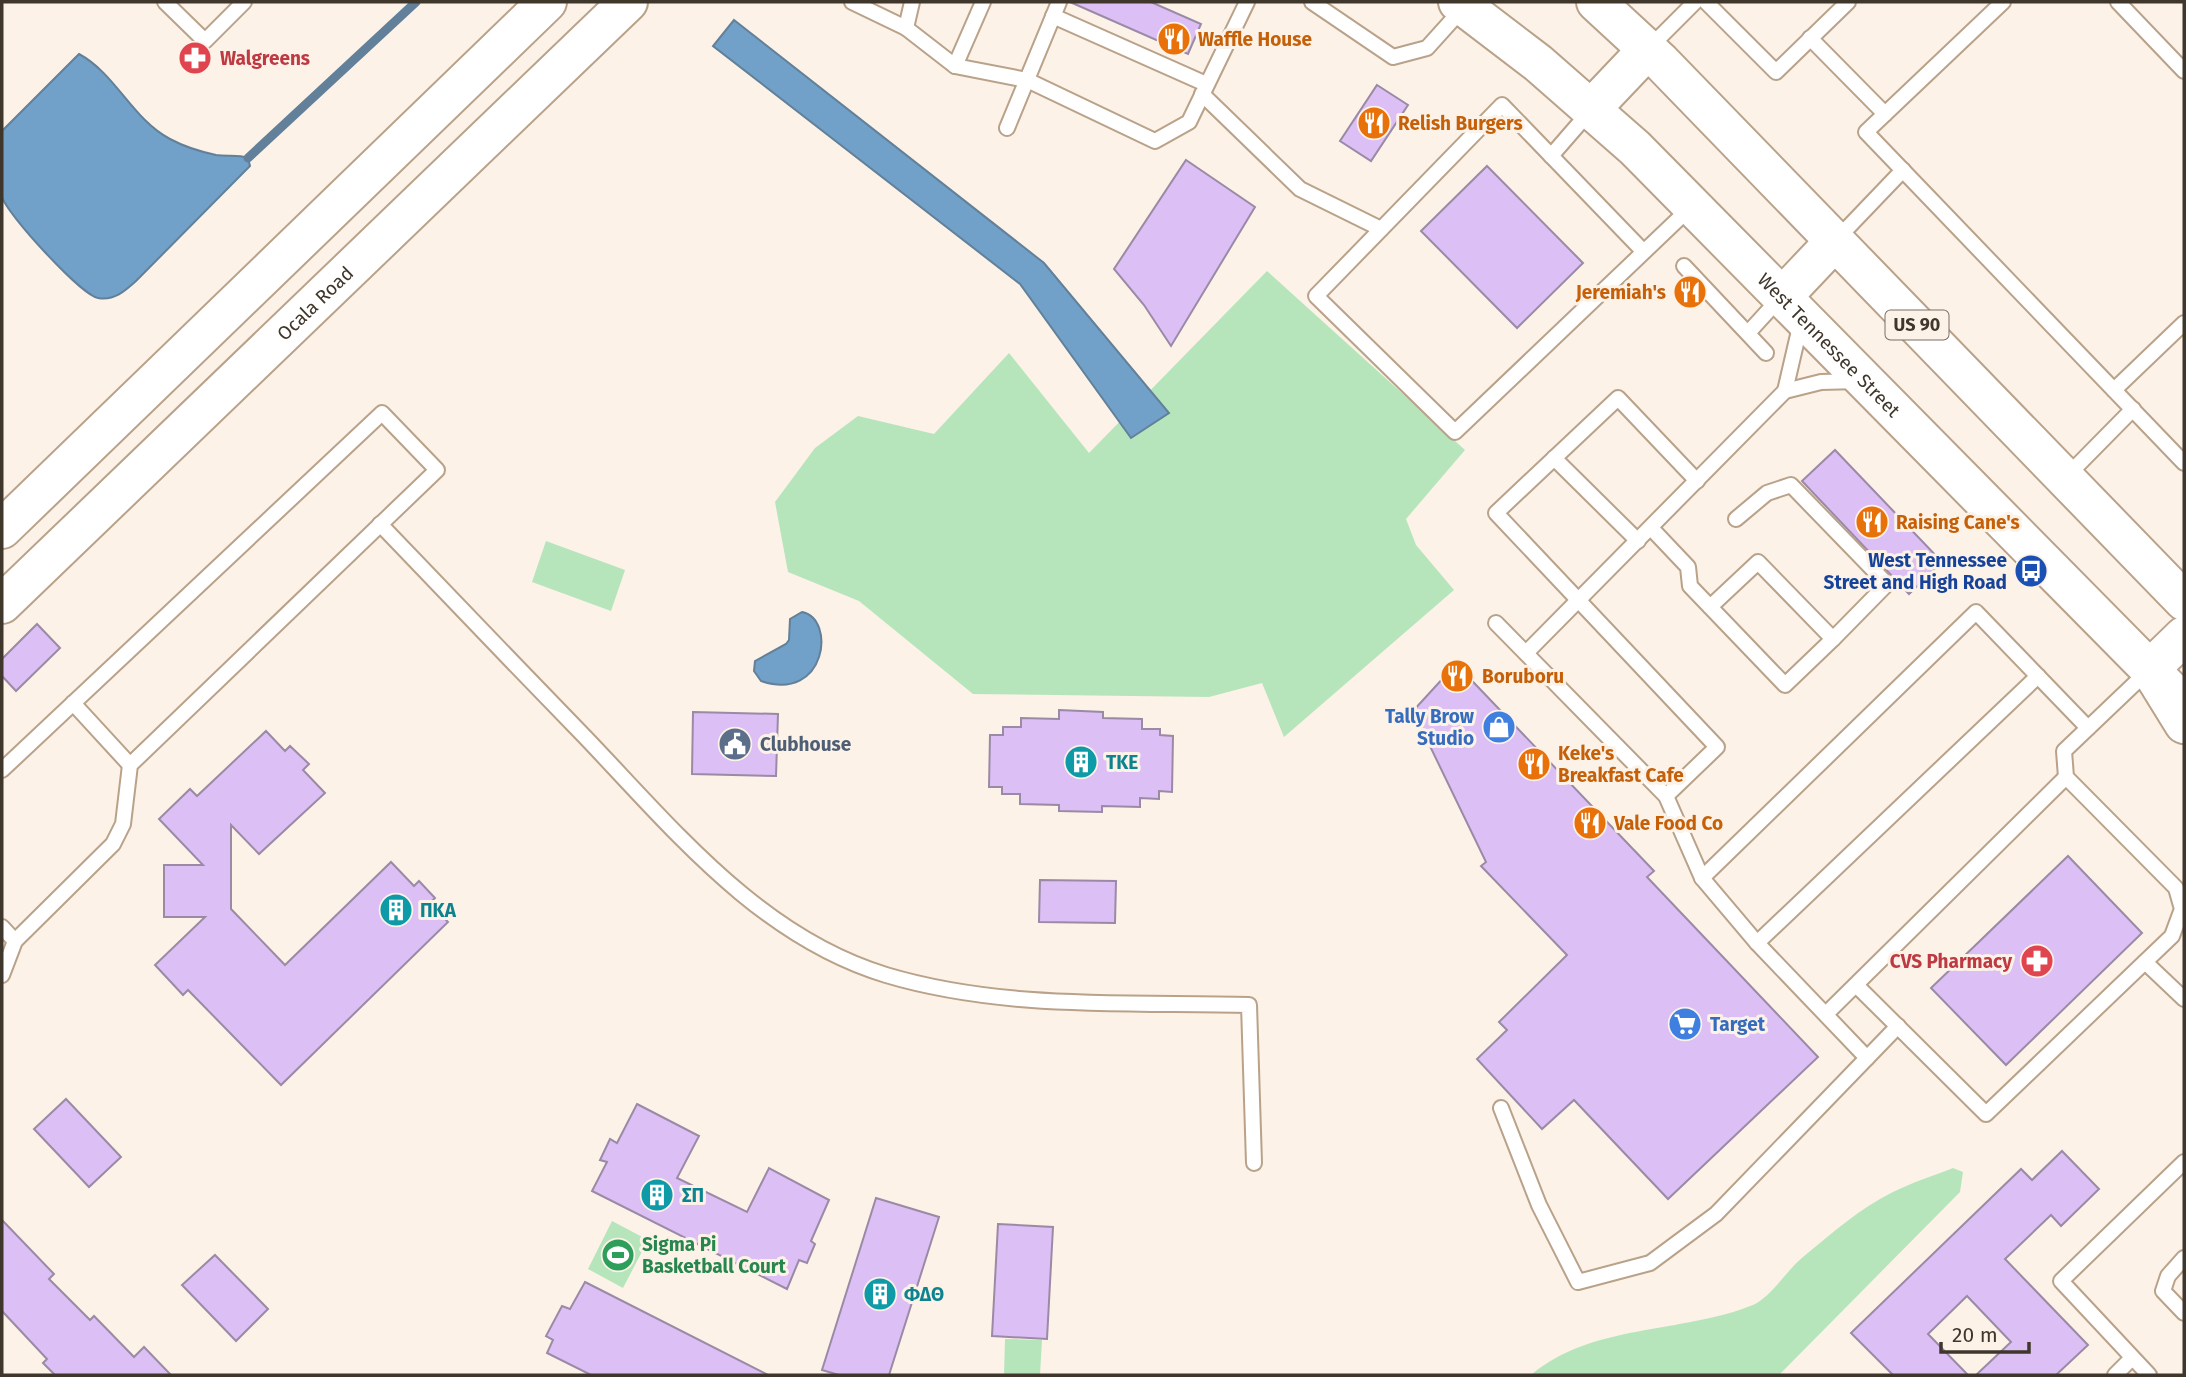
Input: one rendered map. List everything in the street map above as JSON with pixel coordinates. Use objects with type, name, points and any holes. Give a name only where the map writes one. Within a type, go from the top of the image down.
[{"type":"main road","points":[[2,528],[547,2]]},
{"type":"main road","name":"Ocala Road","points":[[2,604],[628,2]]},
{"type":"main road","name":"US 90","points":[[1596,2],[1648,49],[2184,601]]},
{"type":"main road","name":"West Tennessee Street","points":[[1462,4],[1592,108],[2184,704]]},
{"type":"main road","points":[[1592,108],[1648,49]]},
{"type":"main road","points":[[1792,307],[1835,241]]},
{"type":"main road","points":[[2184,636],[2150,669],[2184,724]]},
{"type":"lane","points":[[165,2],[205,41],[244,2]]},
{"type":"lane","points":[[852,2],[906,28],[955,66],[1027,80],[1156,141],[1189,122],[1247,2]]},
{"type":"lane","points":[[906,28],[912,2]]},
{"type":"lane","points":[[955,66],[983,2]]},
{"type":"lane","points":[[1007,128],[1059,2]]},
{"type":"lane","points":[[1312,2],[1393,57],[1427,48],[1462,4]]},
{"type":"lane","points":[[1648,49],[1695,2]]},
{"type":"lane","points":[[1706,2],[1776,72],[1848,2]]},
{"type":"lane","points":[[2003,2],[1866,132],[2184,463]]},
{"type":"lane","points":[[2119,2],[2184,71]]},
{"type":"lane","points":[[1053,16],[1204,89],[1300,189],[1381,229]]},
{"type":"lane","points":[[1811,38],[1885,114]]},
{"type":"lane","points":[[1643,251],[1502,105],[1316,296],[1455,432],[1692,206]]},
{"type":"lane","points":[[1551,156],[1592,108]]},
{"type":"lane","points":[[1835,241],[1903,170]]},
{"type":"lane","points":[[1684,266],[1766,353]]},
{"type":"lane","points":[[1748,333],[1792,307]]},
{"type":"lane","points":[[1785,391],[1792,307]]},
{"type":"lane","points":[[2115,390],[2184,323]]},
{"type":"lane","points":[[1525,653],[1785,391],[1821,382],[1865,381]]},
{"type":"lane","points":[[1666,796],[1717,747],[1496,513],[1618,398],[1697,481]]},
{"type":"lane","points":[[2065,478],[2133,409]]},
{"type":"lane","points":[[2,770],[382,413],[437,470],[130,765],[124,824],[113,844],[15,941],[2,975]]},
{"type":"lane","points":[[1554,458],[1638,541]]},
{"type":"lane","points":[[1651,528],[1692,564],[1690,586],[1785,685],[1887,584],[1791,485],[1767,493],[1736,519]]},
{"type":"lane","points":[[380,524],[711,868],[780,925],[828,951],[884,974],[990,998],[1249,1005],[1254,1163]]},
{"type":"lane","points":[[1710,607],[1758,562],[1833,639]]},
{"type":"lane","points":[[1702,878],[1976,612],[2088,728]]},
{"type":"lane","points":[[1496,623],[1666,796],[1702,878],[1758,943],[1867,1058]]},
{"type":"lane","points":[[1856,985],[1986,1114],[2172,936],[2182,909],[2176,888],[2066,777],[2064,751],[2150,669]]},
{"type":"lane","points":[[1758,943],[2038,676]]},
{"type":"lane","points":[[72,703],[130,765]]},
{"type":"lane","points":[[1826,1014],[2066,777]]},
{"type":"lane","points":[[2,928],[15,941]]},
{"type":"lane","points":[[2145,962],[2184,999]]},
{"type":"lane","points":[[1502,1108],[1539,1205],[1578,1282],[1650,1263],[1716,1214],[1898,1026]]},
{"type":"lane","points":[[2148,1375],[2061,1281],[2184,1161]]},
{"type":"lane","points":[[2184,1258],[2168,1276],[2163,1291],[2184,1313]]},
{"type":"lane","points":[[2115,1375],[2132,1358]]},
{"type":"green space","points":[[1267,271],[1465,450],[1406,519],[1416,545],[1454,590],[1284,737],[1262,683],[1209,697],[973,694],[859,601],[788,572],[775,502],[815,448],[858,416],[934,434],[1009,353],[1089,453]]},
{"type":"green space","points":[[546,541],[625,570],[611,611],[532,582]]},
{"type":"green space","points":[[1953,1168],[1963,1172],[1960,1192],[1779,1375],[1531,1375],[1555,1358],[1582,1346],[1638,1331],[1697,1321],[1753,1305],[1766,1296],[1797,1262],[1857,1214],[1900,1188]]},
{"type":"green space","name":"Sigma Pi Basketball Court","points":[[612,1221],[648,1240],[623,1288],[588,1269]]},
{"type":"green space","points":[[1005,1339],[1042,1340],[1040,1375],[1004,1375]]},
{"type":"water","points":[[734,20],[1044,263],[1169,413],[1131,438],[1020,284],[713,46]]},
{"type":"water","points":[[79,54],[103,73],[145,120],[175,142],[216,155],[248,158],[250,166],[136,281],[123,292],[104,299],[89,293],[61,269],[17,220],[2,197],[2,131]]},
{"type":"water","points":[[802,612],[813,618],[819,628],[819,657],[812,670],[800,680],[783,685],[761,681],[754,671],[755,661],[786,644],[789,640],[790,619]]},
{"type":"building","name":"Waffle House","points":[[1070,2],[1151,2],[1201,24],[1188,54]]},
{"type":"building","name":"Relish Burgers","points":[[1377,85],[1408,105],[1371,161],[1340,141]]},
{"type":"building","points":[[1186,160],[1255,207],[1171,346],[1144,305],[1114,269]]},
{"type":"building","points":[[1487,166],[1583,263],[1517,328],[1421,231]]},
{"type":"building","name":"Raising Cane's","points":[[1835,450],[1942,562],[1909,594],[1802,481]]},
{"type":"building","points":[[37,624],[60,648],[16,691],[2,676],[2,659]]},
{"type":"building","points":[[1456,664],[1654,871],[1647,877],[1818,1057],[1668,1199],[1574,1100],[1542,1129],[1477,1059],[1507,1030],[1499,1022],[1567,955],[1481,866],[1486,862],[1413,711]]},
{"type":"building","name":"TKE","points":[[1059,710],[1103,712],[1103,718],[1142,719],[1142,729],[1160,729],[1160,735],[1173,736],[1172,792],[1159,791],[1159,799],[1140,798],[1140,807],[1102,806],[1102,812],[1059,811],[1059,805],[1020,804],[1020,794],[1002,794],[1002,787],[989,787],[990,735],[1003,735],[1003,727],[1021,727],[1021,718],[1059,719]]},
{"type":"building","name":"Clubhouse","points":[[693,712],[778,714],[776,776],[692,774]]},
{"type":"building","name":"ΠΚΑ","points":[[266,731],[285,751],[290,746],[309,764],[303,770],[325,793],[259,854],[231,825],[231,909],[285,965],[391,862],[414,886],[419,881],[435,898],[430,903],[448,922],[281,1085],[188,990],[183,995],[155,965],[205,917],[164,917],[164,865],[203,865],[159,819],[190,789],[197,796]]},
{"type":"building","name":"CVS Pharmacy","points":[[2068,856],[2142,933],[2006,1065],[1931,988]]},
{"type":"building","points":[[1040,880],[1116,881],[1115,923],[1039,922]]},
{"type":"building","points":[[66,1099],[121,1157],[89,1187],[34,1129]]},
{"type":"building","name":"ΣΠ","points":[[637,1104],[699,1136],[677,1178],[747,1212],[769,1168],[829,1200],[811,1241],[815,1244],[807,1263],[799,1260],[787,1289],[592,1191],[607,1162],[600,1160],[610,1139],[617,1143]]},
{"type":"building","points":[[2062,1151],[2099,1189],[2061,1226],[2051,1215],[2005,1259],[2088,1345],[2056,1375],[1976,1375],[2011,1342],[1967,1296],[1928,1334],[1968,1375],[1893,1375],[1851,1333],[2021,1169],[2032,1180]]},
{"type":"building","name":"ΦΔΘ","points":[[876,1198],[939,1217],[889,1375],[839,1375],[822,1370]]},
{"type":"building","points":[[2,1220],[54,1274],[49,1279],[90,1320],[94,1316],[134,1357],[144,1347],[171,1375],[55,1375],[43,1363],[47,1359],[2,1311]]},
{"type":"building","name":"ΦΔΘ","points":[[998,1224],[1053,1227],[1047,1339],[992,1336]]},
{"type":"building","points":[[215,1255],[268,1309],[236,1341],[182,1285]]},
{"type":"building","points":[[585,1282],[768,1375],[591,1375],[547,1353],[553,1340],[546,1336],[562,1306],[570,1309]]},
{"type":"waterway","points":[[248,158],[416,2]]},
{"type":"place","name":"Waffle House","points":[[1174,39]]},
{"type":"place","name":"Walgreens","points":[[195,58]]},
{"type":"place","name":"Relish Burgers","points":[[1374,123]]},
{"type":"place","name":"Jeremiah's","points":[[1690,292]]},
{"type":"place","name":"Raising Cane's","points":[[1872,522]]},
{"type":"place","name":"West Tennessee Street and High Road","points":[[2031,571]]},
{"type":"place","name":"Boruboru","points":[[1457,676]]},
{"type":"place","name":"Tally Brow Studio","points":[[1499,727]]},
{"type":"place","name":"Clubhouse","points":[[735,744]]},
{"type":"place","name":"TKE","points":[[1081,762]]},
{"type":"place","name":"Keke's Breakfast Cafe","points":[[1534,764]]},
{"type":"place","name":"Vale Food Co","points":[[1590,823]]},
{"type":"place","name":"ΠΚΑ","points":[[396,910]]},
{"type":"place","name":"CVS Pharmacy","points":[[2037,961]]},
{"type":"place","name":"Target","points":[[1685,1024]]},
{"type":"place","name":"ΣΠ","points":[[657,1195]]},
{"type":"place","name":"Sigma Pi Basketball Court","points":[[618,1255]]},
{"type":"place","name":"ΦΔΘ","points":[[880,1294]]}]
